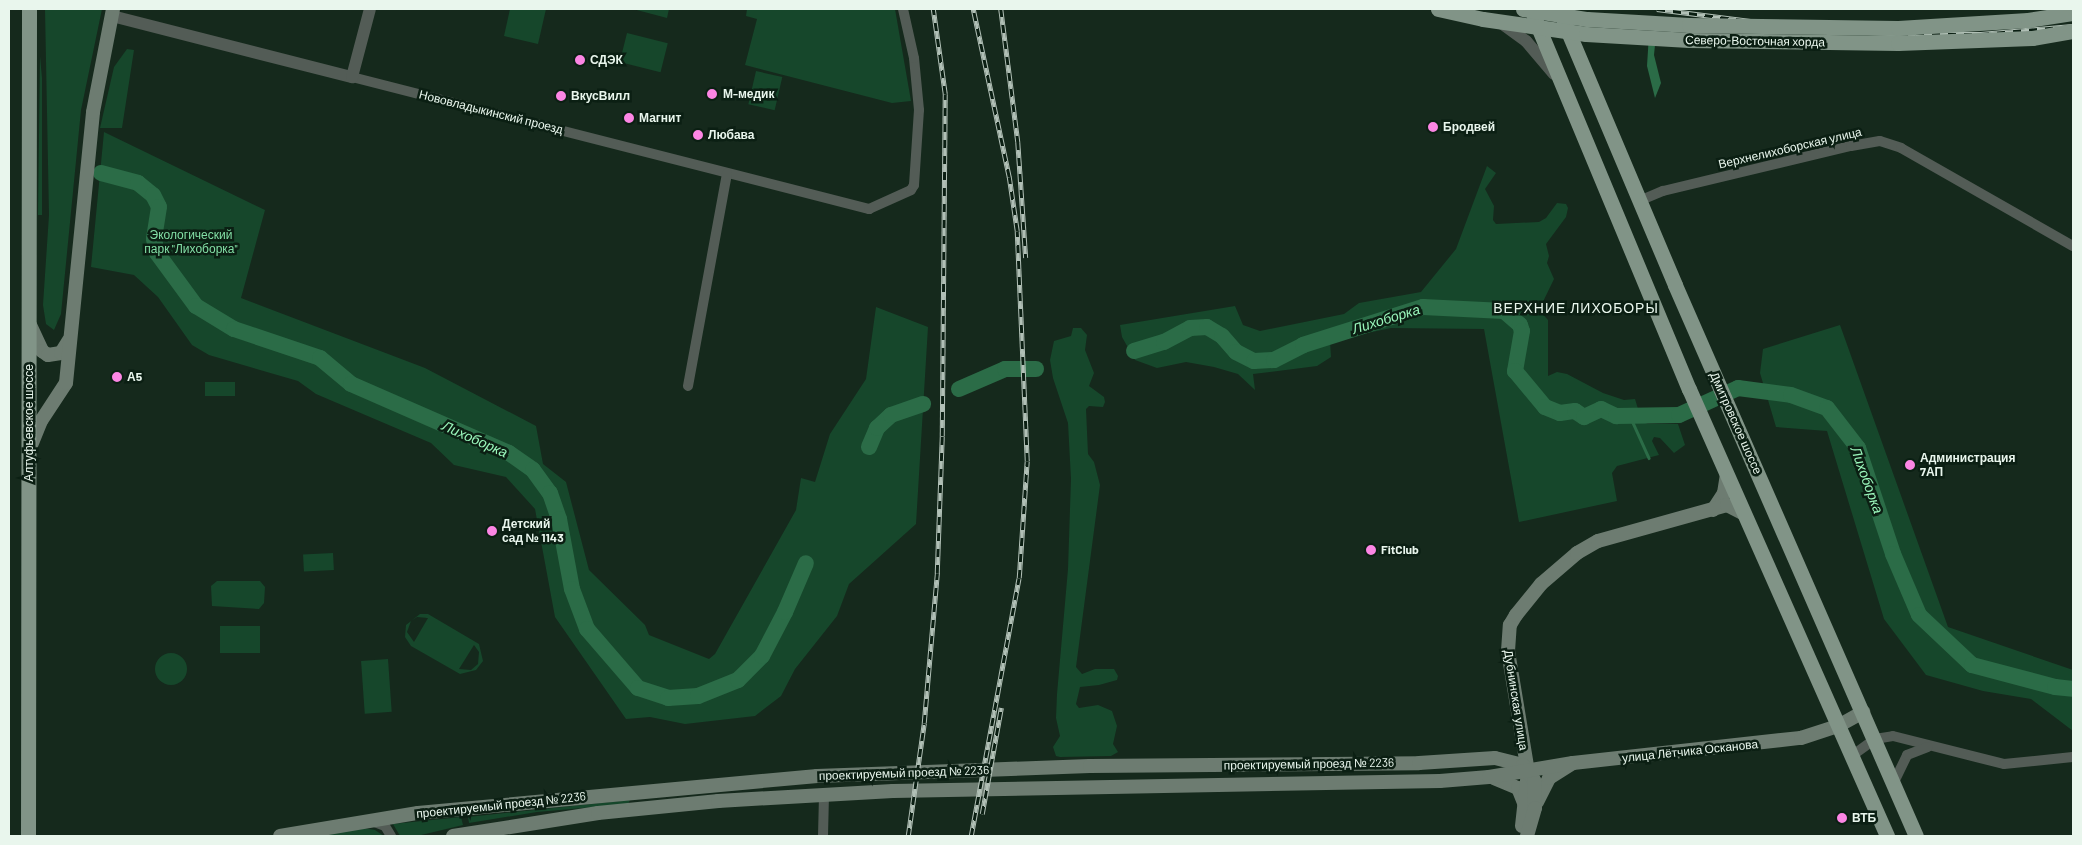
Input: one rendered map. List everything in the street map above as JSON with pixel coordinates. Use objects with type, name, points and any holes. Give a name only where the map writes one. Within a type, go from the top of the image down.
[{"type":"main road","name":"Алтуфьевское шоссе","points":[[28,836],[29,9]]},
{"type":"main road","name":"Северо-Восточная хорда","points":[[1438,9],[1483,19],[1586,34],[1689,40],[1898,44],[2032,38],[2073,31]]},
{"type":"main road","name":"Северо-Восточная хорда","points":[[1524,9],[1587,19],[1689,25],[1898,28],[2028,20],[2073,13]]},
{"type":"main road","points":[[1531,9],[1689,389],[1887,836]]},
{"type":"main road","name":"Дмитровское шоссе","points":[[1559,9],[1639,202],[1875,738],[1916,836]]},
{"type":"main road","points":[[29,448],[41,421],[66,383],[93,112],[113,12]]},
{"type":"main road","points":[[28,319],[37,343],[48,355],[61,353],[71,337]]},
{"type":"main road","points":[[1713,510],[1724,492],[1727,475]]},
{"type":"main road","name":"Дубнинская улица","points":[[1528,772],[1508,639],[1516,615],[1530,597],[1577,553],[1598,541],[1732,506],[1743,513]]},
{"type":"main road","name":"улица Лётчика Осканова","points":[[1530,808],[1550,778],[1573,763],[1763,744],[1801,738],[1838,726],[1863,712]]},
{"type":"main road","points":[[1495,758],[1512,753],[1522,740]]},
{"type":"main road","name":"проектируемый проезд № 2236","points":[[280,836],[370,821],[670,787],[817,776],[1081,767],[1419,763],[1495,758],[1518,762],[1528,772]]},
{"type":"main road","name":"проектируемый проезд № 2236","points":[[453,836],[598,812],[824,796],[913,791],[1440,781],[1528,772],[1573,763]]},
{"type":"main road","name":"улица Лётчика Осканова","points":[[1527,836],[1530,808],[1535,789],[1528,772]]},
{"type":"main road","points":[[1490,777],[1518,788],[1530,808],[1521,836]]},
{"type":"street","points":[[352,77],[370,9]]},
{"type":"street","name":"Нововладыкинский проезд","points":[[113,12],[352,77],[589,135],[727,174],[869,209],[911,190],[914,185],[919,110],[914,58],[903,9]]},
{"type":"street","points":[[1469,9],[1490,17],[1520,36],[1538,53],[1562,87]]},
{"type":"street","name":"Верхнелихоборская улица","points":[[1639,202],[1663,191],[1851,146],[1880,142],[1901,148],[2073,246]]},
{"type":"street","points":[[688,386],[727,174]]},
{"type":"street","points":[[1852,755],[1875,738],[1900,737],[1928,747],[2004,764],[2073,757]]},
{"type":"street","points":[[1894,782],[1907,755],[1928,747]]},
{"type":"street","name":"проектируемый проезд № 2236","points":[[823,836],[824,796]]},
{"type":"street","points":[[370,821],[385,826],[391,836]]},
{"type":"green space","points":[[45,9],[102,9],[81,110],[61,314],[54,330],[46,324],[43,305],[49,215]]},
{"type":"green space","points":[[510,9],[546,9],[538,44],[504,36]]},
{"type":"green space","points":[[633,9],[669,9],[667,18]]},
{"type":"green space","points":[[747,9],[895,9],[911,101],[892,103],[745,65],[757,19],[746,16]]},
{"type":"green space","points":[[627,33],[668,43],[660,72],[620,62]]},
{"type":"green space","points":[[127,49],[134,50],[122,128],[100,128],[114,67]]},
{"type":"green space","points":[[40,56],[42,78],[42,215],[38,215]]},
{"type":"green space","points":[[756,71],[782,77],[775,110],[748,104]]},
{"type":"green space","name":"Экологический парк \"Лихоборка\"","points":[[104,132],[265,210],[241,298],[425,368],[536,426],[543,464],[566,482],[589,570],[645,625],[649,635],[709,659],[715,654],[796,510],[801,478],[815,482],[830,434],[866,379],[876,307],[928,327],[916,524],[849,584],[837,616],[795,669],[781,696],[755,716],[685,724],[650,717],[626,719],[555,617],[535,509],[506,477],[454,465],[431,443],[316,394],[298,381],[209,355],[192,345],[158,297],[134,275],[91,267]]},
{"type":"green space","points":[[1487,166],[1496,173],[1485,189],[1494,206],[1493,220],[1496,224],[1539,222],[1546,218],[1557,203],[1566,204],[1568,208],[1566,217],[1546,244],[1549,256],[1547,263],[1554,279],[1539,310],[1548,320],[1548,376],[1557,372],[1567,374],[1603,393],[1624,400],[1635,399],[1642,422],[1648,424],[1678,424],[1685,445],[1674,453],[1660,438],[1654,437],[1652,441],[1659,455],[1617,466],[1612,473],[1617,501],[1519,522],[1484,329],[1391,328],[1330,341],[1331,357],[1317,366],[1253,374],[1255,390],[1238,374],[1214,367],[1186,362],[1157,368],[1135,360],[1122,337],[1120,325],[1235,306],[1243,325],[1260,331],[1344,314],[1359,303],[1421,292],[1456,249]]},
{"type":"green space","points":[[1840,325],[1948,627],[2073,670],[2073,731],[2031,699],[1983,691],[1926,675],[1884,619],[1827,431],[1776,427],[1760,373],[1763,349]]},
{"type":"green space","points":[[1073,328],[1081,328],[1087,335],[1085,350],[1094,373],[1089,386],[1104,397],[1105,402],[1103,407],[1089,406],[1086,409],[1088,454],[1094,462],[1100,485],[1076,667],[1082,674],[1095,669],[1114,669],[1118,676],[1117,680],[1099,685],[1080,687],[1076,704],[1079,708],[1098,705],[1112,711],[1117,726],[1113,744],[1118,752],[1111,756],[1060,757],[1056,756],[1053,747],[1060,736],[1056,718],[1057,694],[1068,569],[1071,479],[1068,423],[1053,378],[1050,360],[1054,341],[1071,336]]},
{"type":"green space","points":[[205,382],[235,382],[235,396],[205,396]]},
{"type":"green space","points":[[333,553],[334,570],[304,572],[303,555]]},
{"type":"green space","points":[[217,581],[260,581],[265,587],[264,603],[259,609],[212,606],[211,586]]},
{"type":"green space","points":[[420,614],[428,614],[479,644],[483,661],[476,670],[460,674],[411,646],[405,637],[406,625],[411,621],[407,632],[414,642],[428,618],[417,617],[412,621]],"holes":[[[474,645],[479,652],[478,664],[471,670],[459,669]]]},
{"type":"green space","points":[[220,626],[260,626],[260,653],[220,653]]},
{"type":"green space","points":[[171,653],[182,658],[187,669],[182,680],[171,685],[160,680],[155,669],[160,658]]},
{"type":"green space","points":[[388,659],[392,712],[365,714],[361,661]]},
{"type":"green space","points":[[630,800],[628,804],[537,812],[469,823],[468,817]]},
{"type":"green space","points":[[461,817],[463,825],[417,836],[400,836],[393,824]]},
{"type":"green space","points":[[363,828],[375,830],[384,836],[315,836]]},
{"type":"shaded area","points":[[1649,34],[1656,35],[1654,55],[1661,83],[1655,98],[1647,66]]},
{"type":"waterway","name":"Лихоборка","points":[[101,173],[138,183],[153,195],[159,207],[154,239],[157,253],[196,306],[234,329],[320,358],[351,384],[509,453],[533,470],[550,493],[559,519],[572,589],[587,629],[638,688],[668,698],[698,696],[738,680],[762,656],[785,612],[806,563]]},
{"type":"waterway","name":"Лихоборка","points":[[1134,351],[1164,342],[1190,328],[1207,327],[1222,336],[1236,352],[1254,361],[1274,360],[1303,345],[1423,307],[1504,311],[1520,325],[1522,331],[1515,371],[1545,407],[1560,413],[1575,411],[1584,417],[1601,409],[1616,416],[1679,415],[1738,388],[1791,395],[1827,408],[1858,448],[1893,554],[1919,615],[1972,665],[2055,687],[2073,689]]},
{"type":"waterway","name":"Лихоборка","points":[[959,389],[1005,369],[1036,369]]},
{"type":"waterway","name":"Лихоборка","points":[[869,447],[877,428],[891,415],[923,404]]},
{"type":"waterway","points":[[1630,416],[1649,458]]},
{"type":"railway","points":[[908,836],[924,723],[937,573],[942,436],[945,94],[933,9]]},
{"type":"railway","points":[[971,836],[1019,578],[1027,461],[1017,231],[1009,177],[973,9]]},
{"type":"railway","points":[[1001,9],[1018,142],[1026,258]]},
{"type":"railway","points":[[1657,9],[1820,30],[1916,34],[1981,34],[2073,26]]},
{"type":"railway","points":[[982,814],[1001,708]]},
{"type":"place","name":"СДЭК","points":[[580,60]]},
{"type":"place","name":"М-медик","points":[[712,94]]},
{"type":"place","name":"ВкусВилл","points":[[561,96]]},
{"type":"place","name":"Магнит","points":[[629,118]]},
{"type":"place","name":"Бродвей","points":[[1433,127]]},
{"type":"place","name":"Любава","points":[[698,135]]},
{"type":"place","name":"А5","points":[[117,377]]},
{"type":"place","name":"Администрация 7АП","points":[[1910,465]]},
{"type":"place","name":"Детский сад № 1143","points":[[492,531]]},
{"type":"place","name":"FitClub","points":[[1371,550]]},
{"type":"place","name":"ВТБ","points":[[1842,818]]},
{"type":"district","name":"ВЕРХНИЕ ЛИХОБОРЫ","points":[[1576,308]]}]
